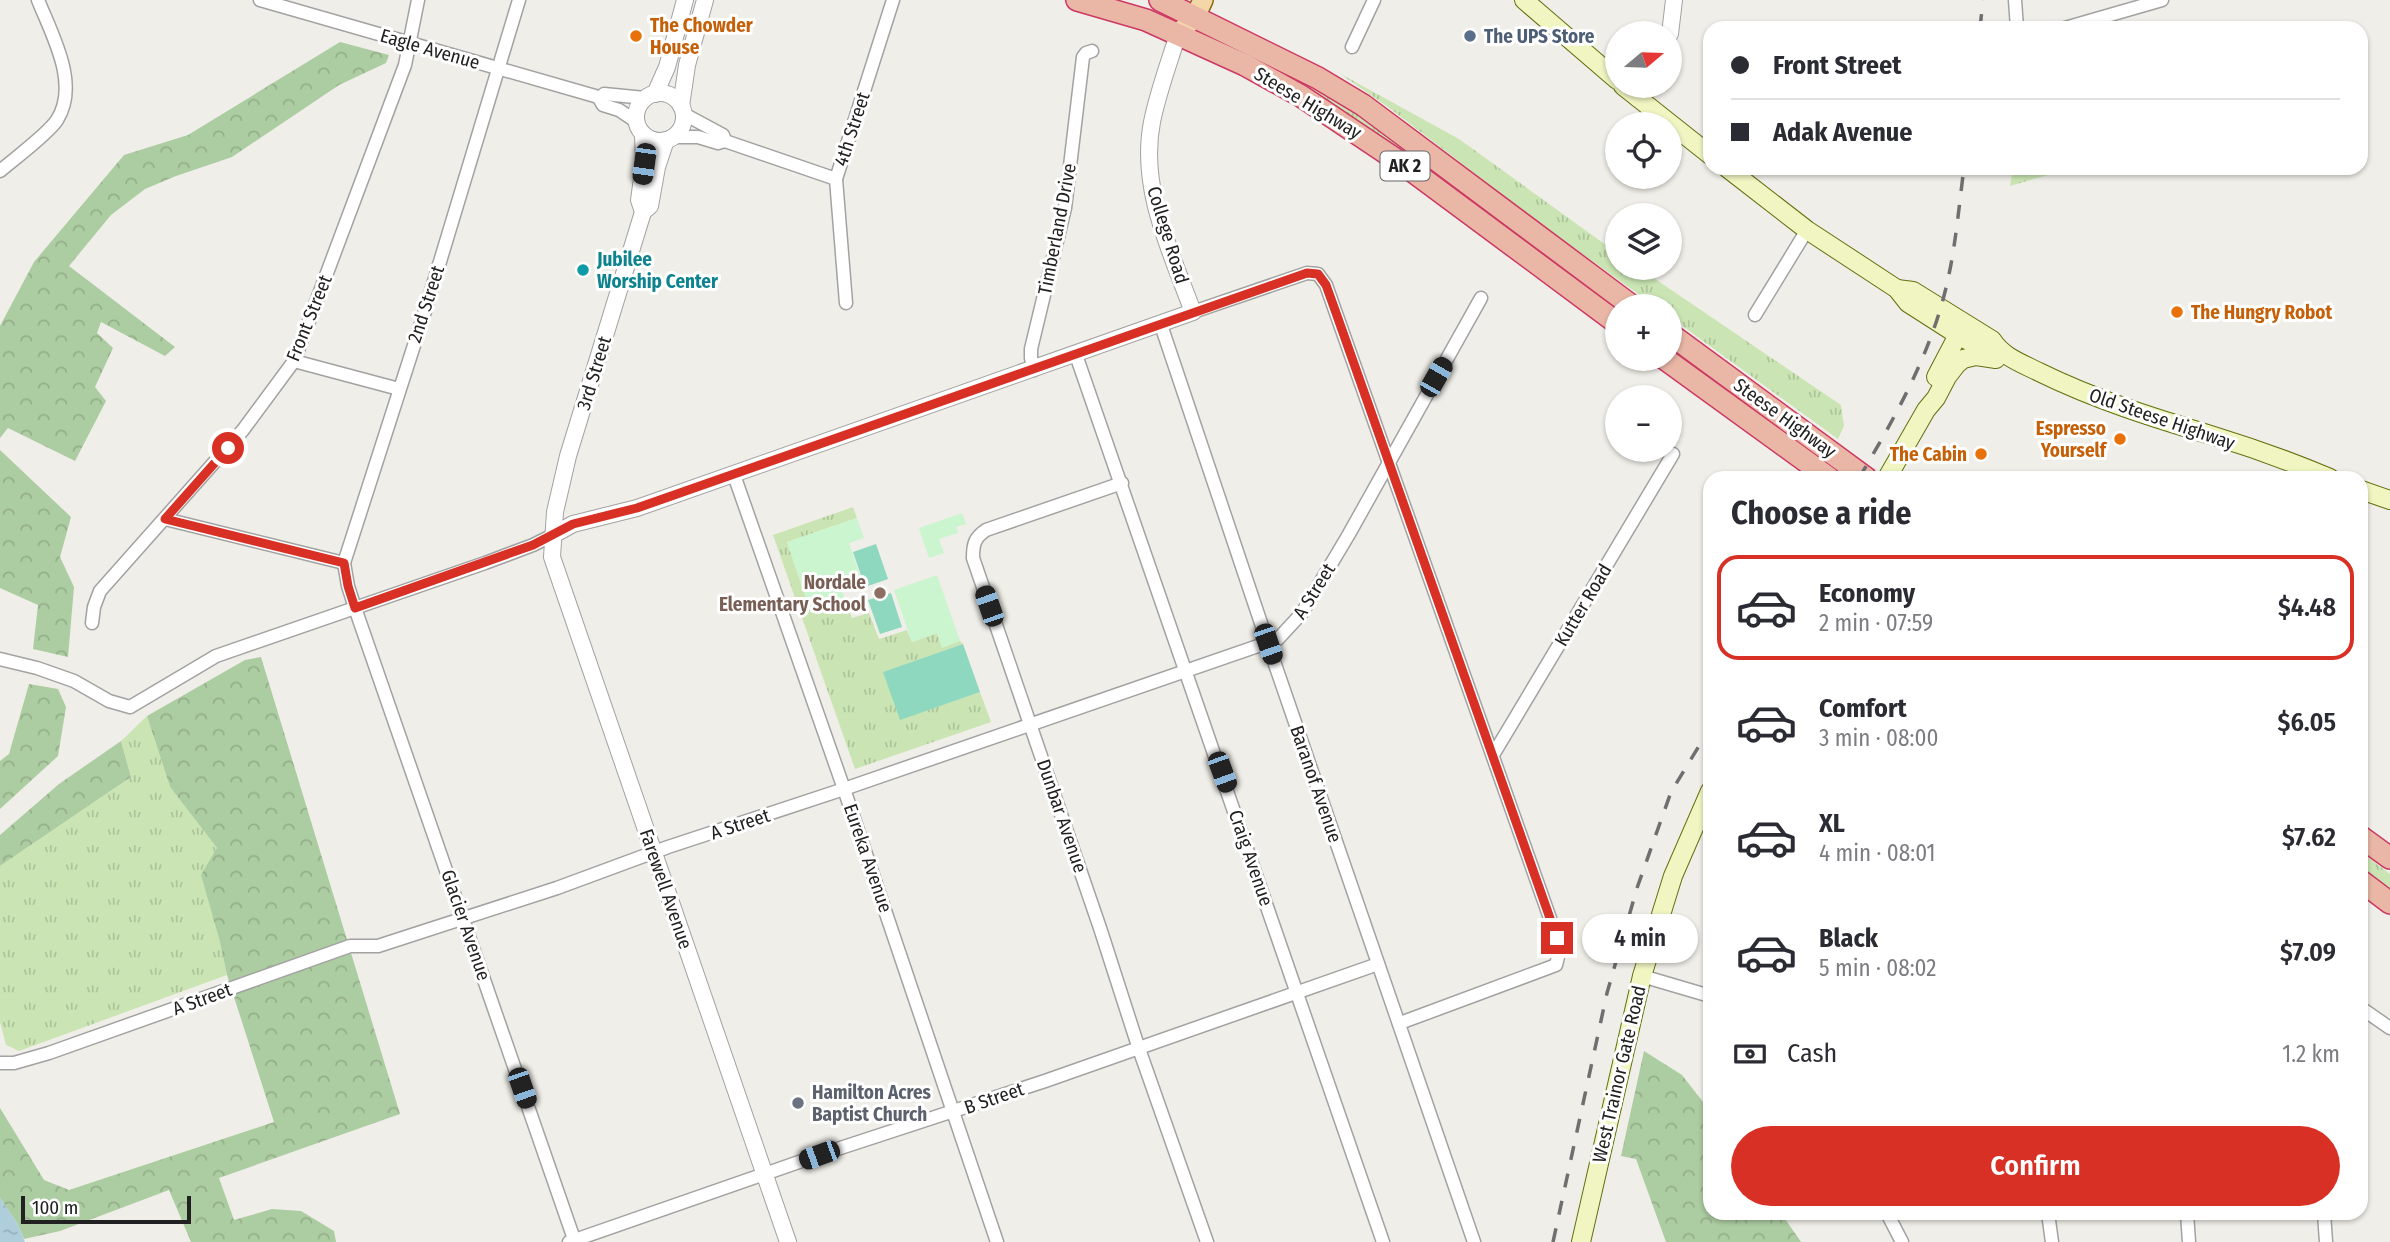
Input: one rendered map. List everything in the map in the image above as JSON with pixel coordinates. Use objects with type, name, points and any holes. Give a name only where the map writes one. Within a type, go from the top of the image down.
[{"type":"highway","name":"Steese Highway","points":[[1077,0],[1146,20],[1178,34],[1245,65],[1333,116],[1605,314]]},
{"type":"highway","name":"Steese Highway","points":[[1183,5],[1318,78],[1363,106],[1616,294]]},
{"type":"highway","name":"Steese Highway","points":[[1682,343],[1856,471]]},
{"type":"highway","name":"Steese Highway","points":[[1682,371],[1819,471]]},
{"type":"highway","points":[[2368,842],[2390,858]]},
{"type":"highway","points":[[2368,886],[2390,903]]},
{"type":"main road","points":[[1524,0],[1605,70]]},
{"type":"main road","name":"College Road","points":[[1178,34],[1183,5]]},
{"type":"main road","points":[[1644,98],[1703,149]]},
{"type":"main road","name":"Old Steese Highway","points":[[1736,175],[1807,230],[1897,289],[1908,303],[1958,335]]},
{"type":"main road","name":"Old Steese Highway","points":[[1897,289],[1913,291],[1999,349],[2052,378],[2124,409],[2213,436],[2309,471]]},
{"type":"main road","points":[[1892,471],[1926,410],[1957,363],[1976,356],[1996,359],[1999,349],[1968,334],[1958,335],[1928,393],[1926,410]]},
{"type":"main road","points":[[2368,492],[2390,500]]},
{"type":"main road","name":"West Trainor Gate Road","points":[[1581,1242],[1642,976],[1673,876],[1703,807]]},
{"type":"street","points":[[0,171],[57,121],[66,99],[64,73],[38,0]]},
{"type":"street","name":"Eagle Avenue","points":[[260,0],[599,98],[603,105],[619,110],[640,128]]},
{"type":"street","name":"Front Street","points":[[92,623],[100,591],[243,430],[294,361],[405,65],[418,0]]},
{"type":"street","name":"2nd Street","points":[[355,608],[344,563],[426,308],[519,0]]},
{"type":"street","points":[[685,0],[667,67],[650,96],[638,109],[640,128],[650,139],[698,137],[718,143],[725,141],[836,179]]},
{"type":"street","points":[[669,139],[681,127],[687,65],[705,0]]},
{"type":"street","name":"4th Street","points":[[846,303],[836,179],[893,0]]},
{"type":"street","points":[[1352,47],[1374,0]]},
{"type":"street","points":[[1672,21],[1674,0]]},
{"type":"street","points":[[2015,0],[2016,21]]},
{"type":"street","points":[[2089,21],[2162,0]]},
{"type":"street","name":"College Road","points":[[1178,34],[1152,124],[1150,175],[1156,208],[1194,312]]},
{"type":"street","name":"Timberland Drive","points":[[1034,370],[1031,349],[1065,208],[1083,58],[1091,51]]},
{"type":"street","name":"Eagle Avenue","points":[[599,98],[604,94],[650,96]]},
{"type":"street","points":[[650,96],[667,95],[678,101],[682,110],[723,135],[725,141]]},
{"type":"street","name":"3rd Street","points":[[640,128],[644,164],[639,200],[643,212]]},
{"type":"street","name":"3rd Street","points":[[553,535],[555,512],[568,456],[643,212],[650,206],[657,167],[669,139]]},
{"type":"street","points":[[1755,315],[1807,230]]},
{"type":"street","points":[[0,659],[74,681],[109,701],[130,708],[216,656],[533,545],[573,524],[637,508],[1307,273],[1318,274],[1326,285],[1389,461],[1557,938],[1559,953],[1556,965],[1400,1023]]},
{"type":"street","name":"A Street","points":[[0,1063],[13,1063],[48,1053],[350,946],[378,946],[464,918],[1278,639],[1302,613],[1481,299]]},
{"type":"street","name":"Baranof Avenue","points":[[1161,325],[1474,1242]]},
{"type":"street","name":"Craig Avenue","points":[[1076,355],[1384,1242]]},
{"type":"street","points":[[294,361],[399,389]]},
{"type":"street","name":"Kutter Road","points":[[1493,755],[1668,462]]},
{"type":"street","name":"Eureka Avenue","points":[[734,475],[844,789],[997,1242]]},
{"type":"street","name":"Dunbar Avenue","points":[[1122,483],[986,530],[973,544],[973,558],[1207,1242]]},
{"type":"street","points":[[165,519],[344,563]]},
{"type":"street","name":"Farewell Avenue","points":[[553,535],[552,557],[788,1242]]},
{"type":"street","name":"Glacier Avenue","points":[[355,608],[464,918],[572,1241]]},
{"type":"street","name":"B Street","points":[[572,1241],[954,1112],[1378,964]]},
{"type":"street","points":[[1642,976],[1703,994]]},
{"type":"street","points":[[2368,1013],[2390,1028]]},
{"type":"street","points":[[1891,1220],[1902,1242]]},
{"type":"street","points":[[2049,1220],[2052,1242]]},
{"type":"street","points":[[2187,1220],[2189,1242]]},
{"type":"street","points":[[2324,1220],[2326,1242]]},
{"type":"green space","points":[[340,42],[389,55],[386,63],[339,85],[232,157],[145,189],[111,215],[69,266],[175,347],[165,356],[101,322],[97,333],[113,348],[95,387],[106,401],[75,461],[8,428],[0,438],[0,326],[34,262],[124,155],[188,135]]},
{"type":"green space","points":[[1339,73],[1459,139],[1605,244],[1605,270],[1546,228],[1388,107]]},
{"type":"green space","points":[[1297,82],[1325,93],[1354,111],[1605,297],[1605,305],[1296,84]]},
{"type":"green space","points":[[2012,175],[2048,175],[2010,186]]},
{"type":"green space","points":[[1619,280],[1657,280],[1677,294],[1638,294]]},
{"type":"green space","points":[[1682,297],[1841,405],[1844,426],[1838,439],[1682,326]]},
{"type":"green space","points":[[0,450],[71,517],[60,557],[74,587],[68,657],[33,649],[38,605],[0,588]]},
{"type":"green space","points":[[853,507],[857,518],[787,542],[811,613],[846,601],[852,618],[869,613],[879,639],[907,630],[912,642],[937,633],[942,647],[960,641],[963,644],[884,672],[900,719],[980,692],[991,722],[855,769],[773,535]]},
{"type":"green space","points":[[962,513],[966,524],[956,527],[958,533],[939,539],[944,553],[929,558],[919,528]]},
{"type":"green space","points":[[857,518],[864,538],[849,543],[862,582],[841,589],[846,601],[811,613],[787,542]]},
{"type":"green space","points":[[876,544],[888,579],[865,587],[853,552]]},
{"type":"green space","points":[[937,575],[960,641],[942,648],[937,633],[912,642],[894,590]]},
{"type":"green space","points":[[891,593],[902,627],[880,634],[868,600]]},
{"type":"green space","points":[[963,644],[980,692],[900,720],[883,672]]},
{"type":"green space","points":[[261,657],[400,1114],[219,1178],[234,1220],[272,1209],[301,1211],[334,1231],[336,1242],[191,1242],[169,1190],[60,1231],[24,1239],[0,1198],[0,1108],[44,1180],[69,1190],[274,1122],[227,975],[201,875],[217,848],[170,787],[147,716],[245,660]]},
{"type":"green space","points":[[29,684],[58,689],[66,707],[58,756],[0,809],[0,761],[9,754]]},
{"type":"green space","points":[[147,716],[170,787],[217,848],[219,938],[227,975],[19,1051],[6,1045],[0,1022],[0,866],[131,777],[121,741]]},
{"type":"green space","points":[[121,741],[131,777],[0,866],[0,835],[59,784]]},
{"type":"green space","points":[[2368,857],[2390,874],[2390,891],[2368,874]]},
{"type":"green space","points":[[1644,1051],[1682,1075],[1703,1102],[1703,1220],[1786,1220],[1801,1242],[1666,1242],[1636,1159],[1621,1156]]},
{"type":"water","points":[[0,1198],[17,1223],[25,1242],[0,1242]]},
{"type":"railway","points":[[1981,21],[1983,0]]},
{"type":"railway","points":[[1863,471],[1912,382],[1933,331],[1951,265],[1963,175]]},
{"type":"railway","points":[[1553,1242],[1607,993],[1637,888],[1671,792],[1703,739]]},
{"type":"place","name":"The Chowder House","points":[[636,36]]},
{"type":"place","name":"The UPS Store","points":[[1470,36]]},
{"type":"place","name":"Jubilee Worship Center","points":[[583,270]]},
{"type":"place","name":"The Hungry Robot","points":[[2177,312]]},
{"type":"place","name":"Espresso Yourself","points":[[2120,439]]},
{"type":"place","name":"The Cabin","points":[[1981,454]]},
{"type":"place","name":"Nordale Elementary School","points":[[880,593]]},
{"type":"place","name":"Hamilton Acres Baptist Church","points":[[798,1103]]},
{"type":"route","points":[[228,448],[165,519],[344,563],[355,608],[533,545],[573,524],[637,508],[1307,273],[1318,274],[1326,285],[1335,310],[1557,938]]}]
